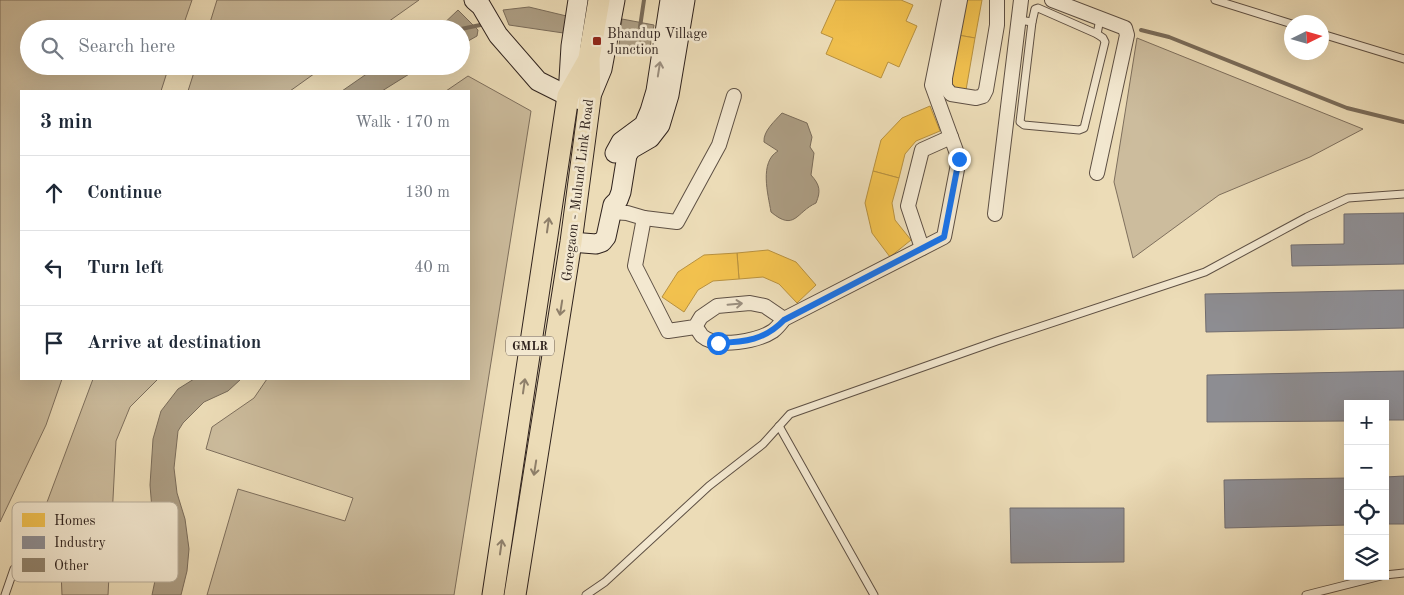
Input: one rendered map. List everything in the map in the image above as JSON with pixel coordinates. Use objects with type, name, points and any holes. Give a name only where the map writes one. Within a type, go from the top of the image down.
[{"type":"main road","points":[[596,50],[606,6]]},
{"type":"main road","name":"Goregaon - Mulund Link Road","points":[[493,595],[568,96],[596,50]]},
{"type":"main road","name":"Goregaon - Mulund Link Road","points":[[515,595],[571,242],[596,50]]},
{"type":"street","points":[[660,104],[670,0]]},
{"type":"street","points":[[571,242],[596,244],[602,242],[606,237],[611,212],[618,200],[616,185],[627,155],[626,145],[650,138],[650,128],[660,104],[685,0]]},
{"type":"street","points":[[695,327],[703,337],[718,343],[753,339],[773,330],[784,320],[944,237],[959,159],[932,85],[949,0]]},
{"type":"street","points":[[960,0],[945,78],[945,87],[951,94],[976,98],[983,96],[986,90],[997,25],[997,0]]},
{"type":"street","points":[[995,214],[1015,104],[1025,21],[1021,0]]},
{"type":"street","points":[[1052,0],[1125,28],[1127,35],[1097,173]]},
{"type":"street","points":[[568,96],[571,46],[578,2]]},
{"type":"street","points":[[478,3],[498,35],[538,81],[568,96],[589,101]]},
{"type":"street","points":[[611,212],[677,222],[719,145],[734,96]]},
{"type":"street","points":[[922,248],[908,206],[922,150],[951,137]]},
{"type":"street","points":[[641,217],[635,266],[668,331],[695,327]]},
{"type":"street","points":[[695,327],[701,317],[717,306],[750,303],[765,306],[784,320]]},
{"type":"lane","points":[[1215,0],[1284,22]]},
{"type":"lane","points":[[1015,104],[1020,122],[1024,125],[1079,130],[1084,128],[1105,42],[1098,34],[1038,8],[1025,21]]},
{"type":"lane","points":[[1098,34],[1100,19]]},
{"type":"lane","points":[[1329,36],[1404,60]]},
{"type":"lane","points":[[586,595],[605,582],[709,486],[763,444],[790,414],[997,341],[1206,272],[1307,217],[1348,198],[1404,194]]},
{"type":"lane","points":[[779,426],[874,595]]},
{"type":"lane","points":[[1389,575],[1404,573]]},
{"type":"lane","points":[[5,595],[12,576]]},
{"type":"lane","points":[[1306,595],[1365,580]]},
{"type":"shaded area","points":[[0,0],[192,0],[185,20],[20,20],[20,75],[166,75],[161,90],[20,90],[20,380],[62,380],[46,425],[0,522]]},
{"type":"shaded area","points":[[217,0],[419,0],[391,20],[211,20]]},
{"type":"shaded area","points":[[529,7],[579,19],[577,35],[509,25],[503,10]]},
{"type":"shaded area","points":[[458,10],[468,20],[447,20]]},
{"type":"shaded area","points":[[622,19],[654,25],[649,53],[619,46]]},
{"type":"shaded area","points":[[470,22],[478,30],[477,36],[470,40]]},
{"type":"shaded area","points":[[1137,38],[1363,129],[1310,157],[1219,195],[1133,258],[1114,182]]},
{"type":"shaded area","points":[[193,75],[312,75],[291,90],[188,90]]},
{"type":"shaded area","points":[[365,75],[408,75],[384,90],[343,90]]},
{"type":"shaded area","points":[[468,76],[531,111],[454,595],[207,595],[238,489],[345,521],[353,498],[206,449],[212,427],[254,398],[266,380],[470,380],[470,90],[447,90]]},
{"type":"shaded area","points":[[782,113],[807,123],[812,137],[810,147],[814,153],[811,175],[819,188],[816,203],[791,220],[779,218],[771,212],[766,179],[768,163],[778,151],[764,142],[764,138],[770,126]]},
{"type":"shaded area","points":[[93,380],[157,380],[130,407],[116,441],[113,502],[47,502]]},
{"type":"shaded area","points":[[192,380],[240,380],[228,391],[204,402],[183,423],[178,431],[174,468],[177,493],[185,519],[189,549],[187,571],[181,595],[152,595],[155,582],[178,582],[178,502],[151,502],[150,485],[153,439],[161,411],[178,389]]},
{"type":"shaded area","points":[[61,582],[109,582],[108,595],[62,595]]},
{"type":"building: Homes","points":[[836,0],[901,0],[913,5],[906,21],[917,26],[899,67],[888,62],[881,78],[826,54],[833,38],[821,33]]},
{"type":"building: Homes","points":[[964,0],[982,0],[975,38],[958,35]]},
{"type":"building: Homes","points":[[958,35],[975,38],[966,90],[948,87]]},
{"type":"building: Homes","points":[[930,106],[940,131],[916,141],[905,154],[899,178],[873,171],[881,140],[902,118]]},
{"type":"building: Homes","points":[[873,171],[899,178],[892,203],[895,220],[911,240],[890,257],[872,233],[865,203]]},
{"type":"building: Homes","points":[[768,250],[796,262],[816,285],[797,303],[779,284],[763,277],[739,279],[737,253]]},
{"type":"building: Homes","points":[[737,253],[739,279],[713,281],[698,290],[684,312],[662,297],[678,272],[704,255]]},
{"type":"building: Industry","points":[[1404,213],[1404,264],[1292,266],[1291,245],[1344,244],[1344,214]]},
{"type":"building: Industry","points":[[1404,290],[1404,328],[1206,332],[1205,294]]},
{"type":"building: Industry","points":[[1404,371],[1404,420],[1389,420],[1389,400],[1344,400],[1344,421],[1207,422],[1207,375]]},
{"type":"building: Industry","points":[[1404,476],[1404,524],[1389,524],[1389,477]]},
{"type":"building: Industry","points":[[1344,478],[1344,525],[1225,528],[1224,480]]},
{"type":"building: Industry","points":[[1010,508],[1124,508],[1124,562],[1011,563]]},
{"type":"waterway","points":[[640,27],[644,0]]},
{"type":"waterway","points":[[470,27],[485,24]]},
{"type":"waterway","points":[[1141,30],[1169,37],[1347,108],[1404,122]]},
{"type":"place","name":"Bhandup Village Junction","points":[[597,41]]},
{"type":"route","points":[[718,343],[753,339],[773,330],[784,320],[944,237],[959,159]]}]
